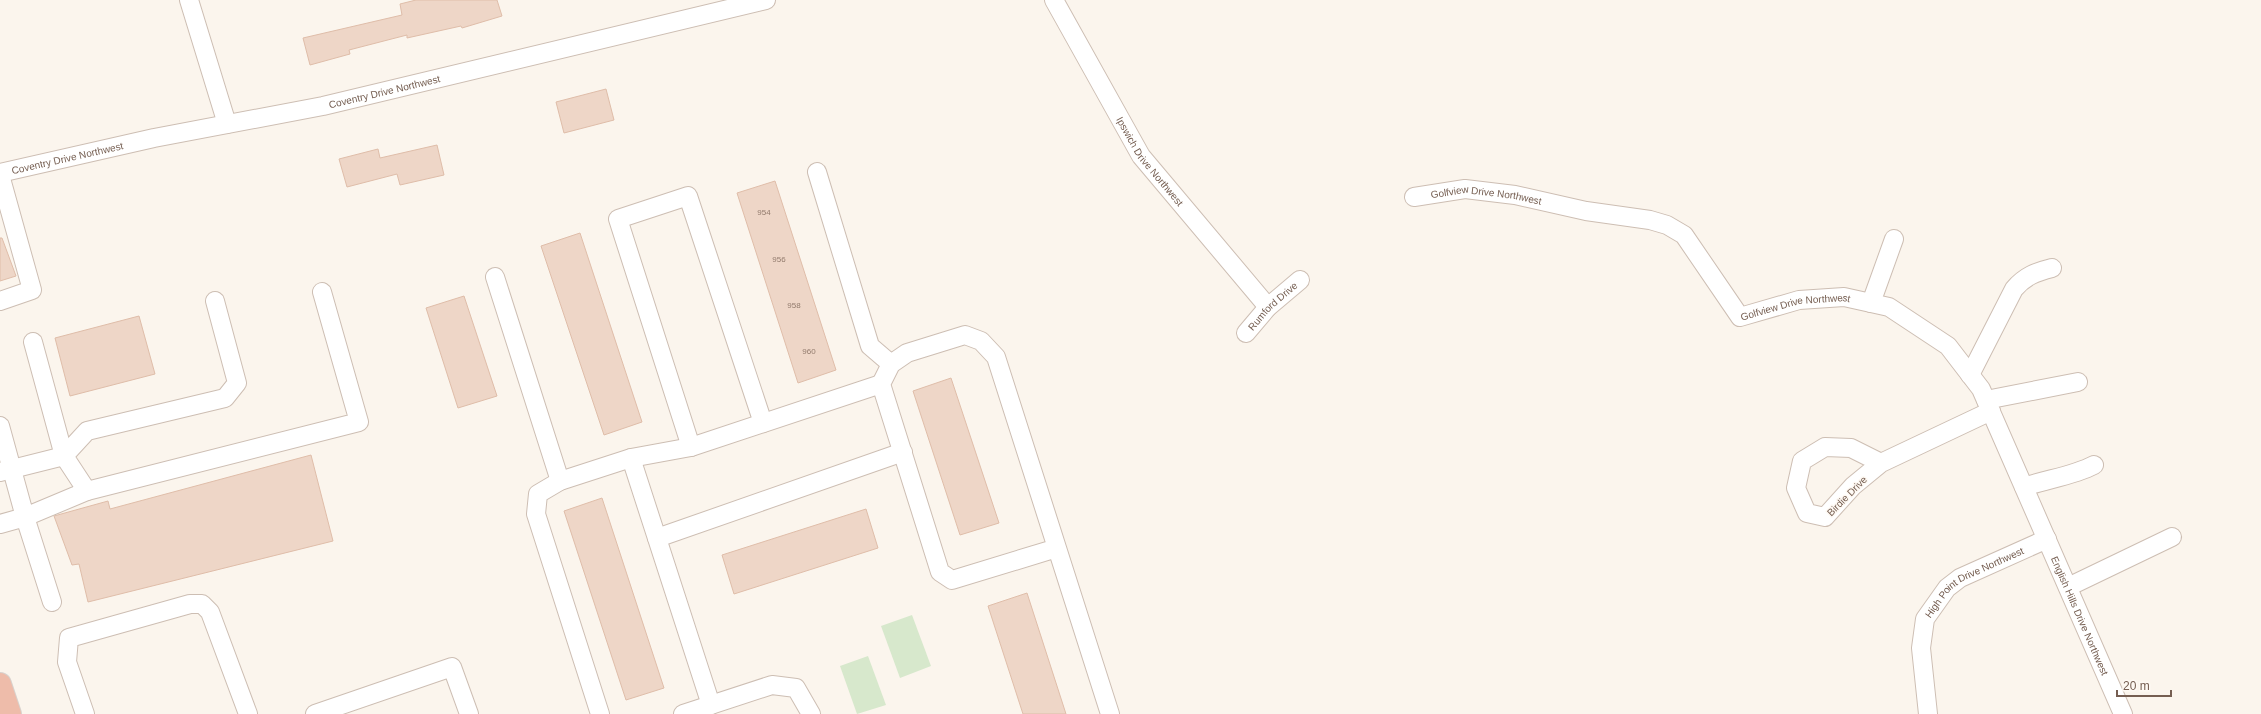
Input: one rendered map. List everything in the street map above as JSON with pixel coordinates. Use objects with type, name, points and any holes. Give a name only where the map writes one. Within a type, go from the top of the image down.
[{"type":"highway","points":[[0,684],[10,714]]},
{"type":"street","points":[[189,0],[227,124]]},
{"type":"street","name":"Coventry Drive Northwest","points":[[0,174],[146,140],[323,106],[719,6],[766,0]]},
{"type":"street","name":"Ipswich Drive Northwest","points":[[1054,0],[1141,156],[1268,307]]},
{"type":"street","points":[[817,172],[870,346],[891,364]]},
{"type":"street","points":[[0,174],[7,226],[32,290],[0,301]]},
{"type":"street","name":"Golfview Drive Northwest","points":[[1414,197],[1465,189],[1515,195],[1586,211],[1650,220],[1667,225],[1684,235],[1740,317],[1799,300],[1844,297],[1889,307],[1948,346],[1981,389],[2047,539]]},
{"type":"street","points":[[691,447],[618,219],[688,196],[763,423]]},
{"type":"street","points":[[1871,304],[1894,239]]},
{"type":"street","points":[[1970,375],[2014,289],[2022,280],[2033,273],[2052,268]]},
{"type":"street","points":[[495,278],[560,481]]},
{"type":"street","name":"Rumford Drive","points":[[1246,334],[1268,307],[1300,280]]},
{"type":"street","points":[[0,524],[25,517],[87,491],[358,422],[322,292]]},
{"type":"street","points":[[6,471],[64,456],[87,431],[225,398],[237,383],[215,301]]},
{"type":"street","points":[[1057,548],[952,580],[940,572],[881,384],[891,364],[908,353],[965,335],[981,341],[996,357],[1057,548],[1110,714]]},
{"type":"street","points":[[33,342],[64,456],[87,491]]},
{"type":"street","name":"Birdie Drive","points":[[1881,463],[1850,448],[1825,447],[1802,461],[1796,488],[1807,513],[1825,518],[1853,486],[1881,463],[1988,405],[2078,382]]},
{"type":"street","points":[[600,714],[536,514],[538,494],[560,481],[631,458],[691,447],[881,384]]},
{"type":"street","points":[[0,426],[6,471],[25,517],[52,602]]},
{"type":"street","points":[[657,538],[903,452]]},
{"type":"street","points":[[631,458],[711,705]]},
{"type":"street","points":[[2024,487],[2046,480],[2082,472],[2094,465]]},
{"type":"street","points":[[2068,587],[2172,537]]},
{"type":"street","name":"English Hills Drive Northwest","points":[[2047,539],[2123,714]]},
{"type":"street","name":"High Point Drive Northwest","points":[[1928,714],[1921,648],[1925,619],[1928,614],[1947,588],[1960,578],[2047,539]]},
{"type":"street","points":[[85,714],[67,662],[68,638],[190,604],[202,604],[210,612],[248,714]]},
{"type":"street","points":[[315,714],[452,667],[469,714]]},
{"type":"street","points":[[683,714],[772,685],[796,688],[811,714]]},
{"type":"green space","points":[[912,615],[931,666],[900,678],[881,626]]},
{"type":"green space","points":[[868,656],[886,705],[857,714],[840,666]]},
{"type":"building","points":[[416,0],[497,0],[502,16],[462,28],[461,26],[407,38],[407,35],[349,50],[350,54],[310,65],[303,38],[402,15],[400,4]]},
{"type":"building","points":[[606,89],[614,120],[564,133],[556,102]]},
{"type":"building","points":[[437,145],[444,175],[400,185],[397,174],[347,187],[339,159],[378,149],[380,158]]},
{"type":"building","points":[[775,181],[836,370],[798,383],[737,193]]},
{"type":"building","points":[[580,233],[642,422],[604,435],[541,246]]},
{"type":"building","points":[[0,238],[2,238],[16,276],[0,281]]},
{"type":"building","points":[[464,296],[497,396],[458,408],[426,308]]},
{"type":"building","points":[[139,316],[155,374],[70,396],[55,338]]},
{"type":"building","points":[[951,378],[999,523],[960,535],[913,391]]},
{"type":"building","points":[[311,455],[333,541],[88,602],[79,564],[72,565],[54,516],[108,501],[110,509]]},
{"type":"building","points":[[602,498],[664,688],[626,700],[564,511]]},
{"type":"building","points":[[866,509],[878,548],[734,594],[722,555]]},
{"type":"building","points":[[1027,593],[1066,714],[1023,714],[988,606]]}]
